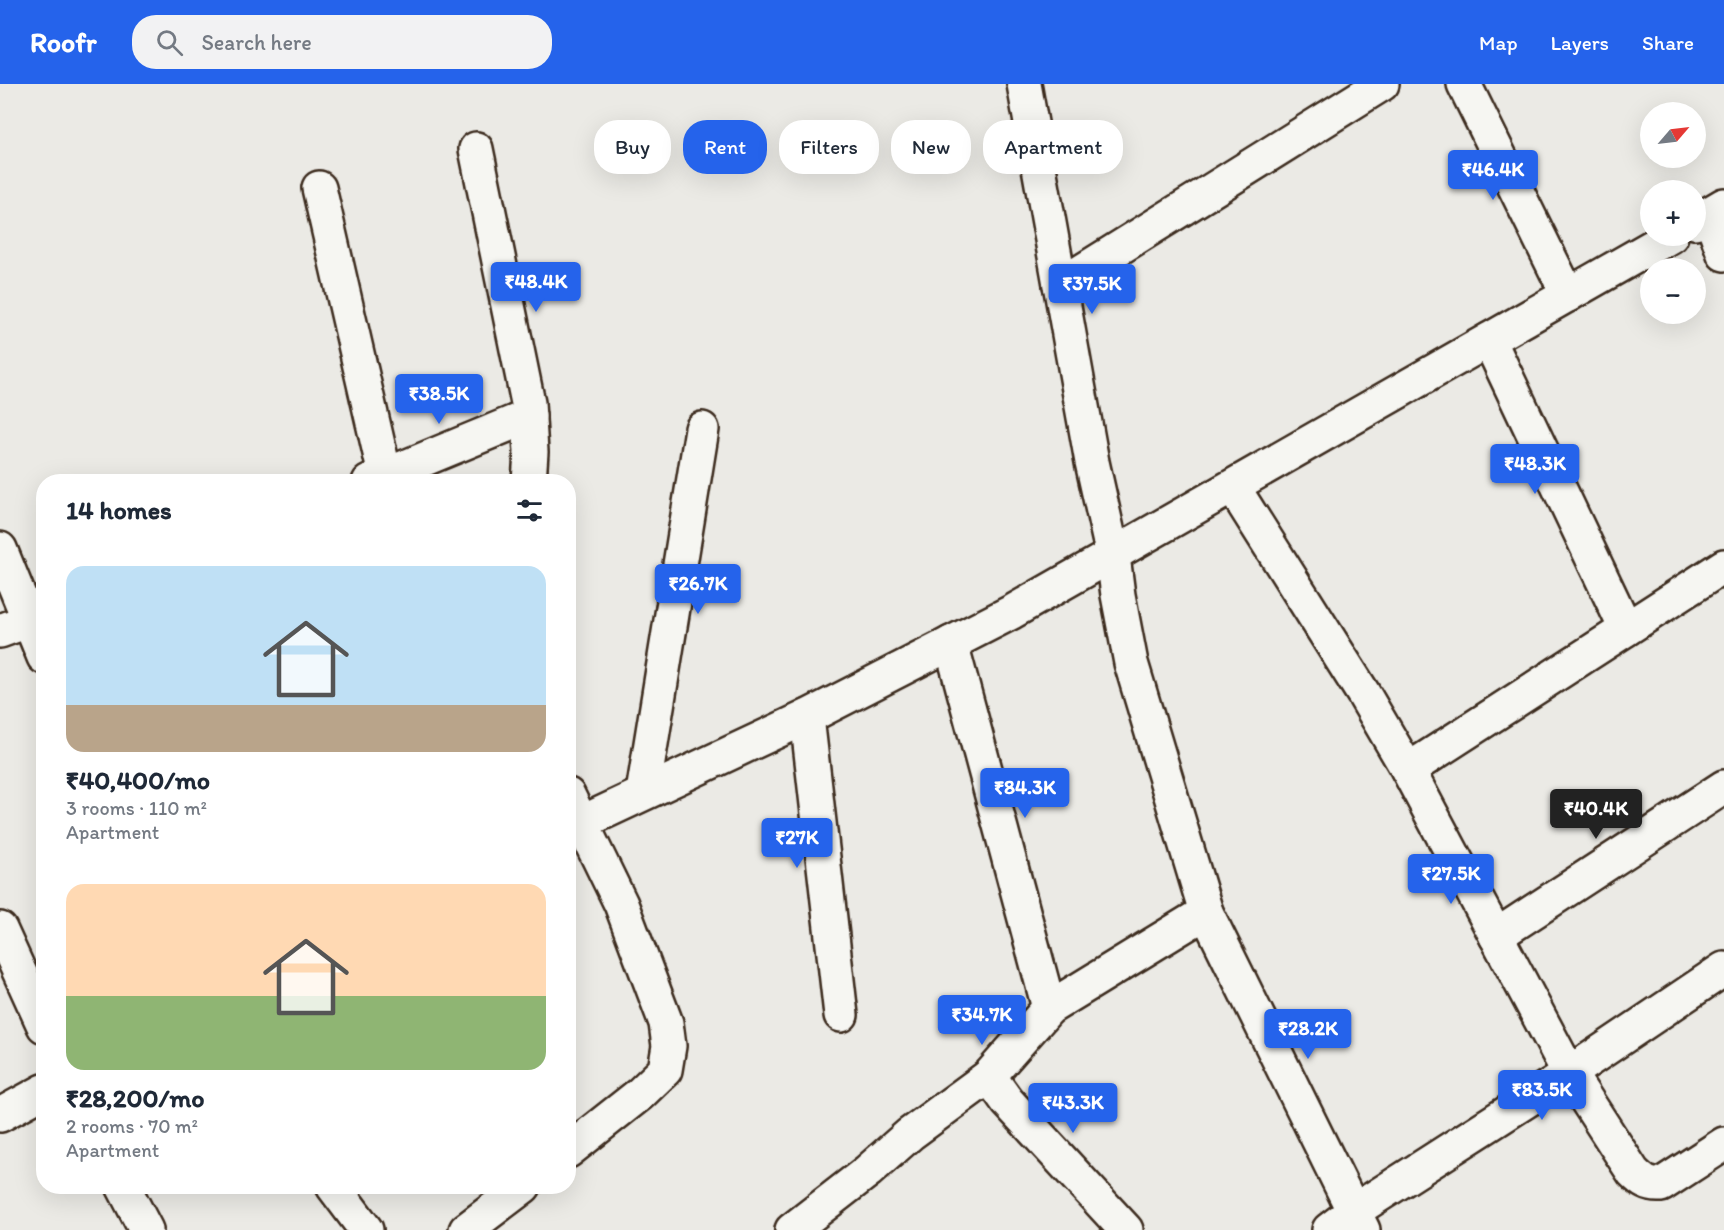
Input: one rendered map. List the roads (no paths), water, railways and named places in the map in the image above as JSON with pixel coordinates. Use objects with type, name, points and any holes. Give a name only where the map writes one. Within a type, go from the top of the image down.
[{"type":"street","points":[[1024,84],[1092,462],[1113,556],[1131,663],[1206,912],[1348,1224],[1724,969]]},
{"type":"street","points":[[1060,285],[1382,84]]},
{"type":"street","points":[[1464,84],[1568,295]]},
{"type":"street","points":[[476,149],[528,403],[531,452],[530,474]]},
{"type":"street","points":[[319,188],[376,474]]},
{"type":"street","points":[[1710,214],[1724,254]]},
{"type":"street","points":[[576,814],[643,793],[807,717],[1012,612],[1654,246]]},
{"type":"street","points":[[1489,340],[1626,629]]},
{"type":"street","points":[[387,474],[529,416]]},
{"type":"street","points":[[643,793],[702,429]]},
{"type":"street","points":[[1233,487],[1363,693],[1408,770],[1569,1073],[1633,1172],[1651,1186],[1661,1185],[1724,1144]]},
{"type":"street","points":[[0,549],[24,622],[36,643]]},
{"type":"street","points":[[1408,770],[1724,566]]},
{"type":"street","points":[[951,643],[1050,1008]]},
{"type":"street","points":[[807,717],[841,1015]]},
{"type":"street","points":[[1496,936],[1724,787]]},
{"type":"street","points":[[576,821],[621,904],[666,1023],[669,1046],[665,1070],[640,1094],[576,1145]]},
{"type":"street","points":[[792,1230],[868,1171],[910,1134],[989,1076],[1050,1008],[1206,912]]},
{"type":"street","points":[[0,928],[36,1008]]},
{"type":"street","points":[[989,1076],[1007,1101],[1119,1228]]},
{"type":"street","points":[[0,1115],[36,1095]]},
{"type":"street","points":[[127,1194],[146,1230]]},
{"type":"street","points":[[339,1194],[366,1230]]},
{"type":"street","points":[[466,1230],[510,1194]]}]
